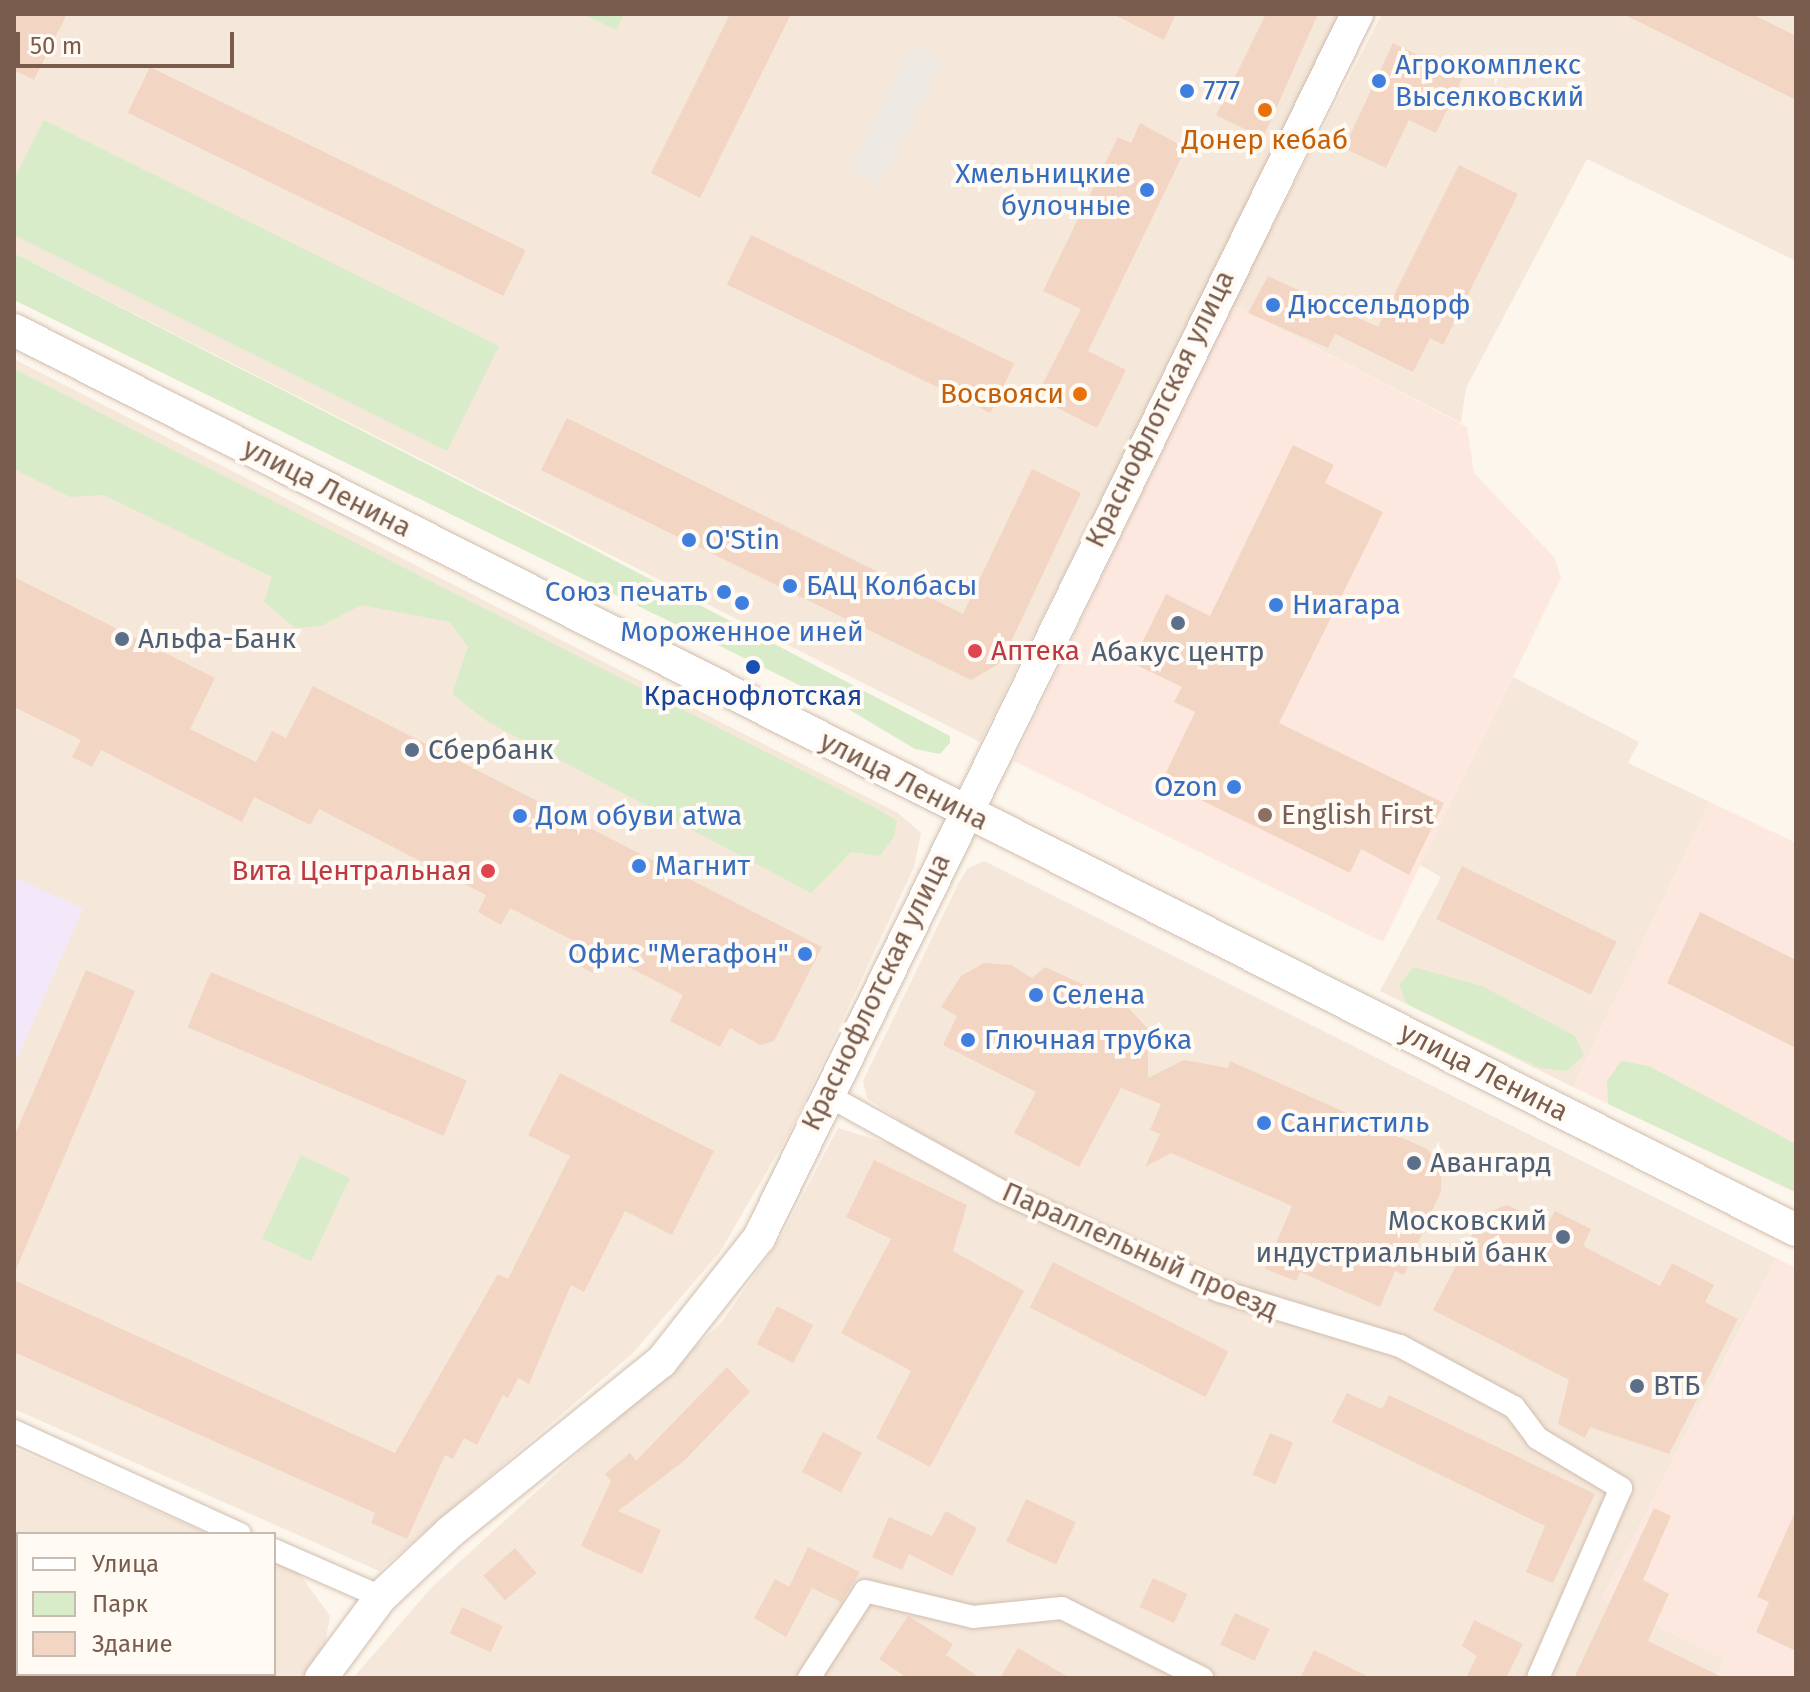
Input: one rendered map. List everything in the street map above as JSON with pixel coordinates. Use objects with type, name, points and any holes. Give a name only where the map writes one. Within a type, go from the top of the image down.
[{"type":"main road","name":"Краснофлотская улица","points":[[321,1678],[381,1597],[661,1362],[707,1311],[759,1238],[962,811],[1357,14]]},
{"type":"main road","name":"улица Ленина","points":[[14,330],[1796,1230]]},
{"type":"street","name":"Параллельный проезд","points":[[827,1095],[999,1190],[1220,1291],[1400,1346],[1514,1407],[1537,1438],[1621,1488],[1538,1678]]},
{"type":"street","points":[[14,1431],[236,1532]]},
{"type":"street","points":[[276,1551],[381,1597]]},
{"type":"street","points":[[809,1678],[865,1591],[973,1617],[1062,1608],[1176,1673],[1202,1678]]},
{"type":"shaded area","points":[[14,14],[1343,14],[980,742],[14,253]]},
{"type":"shaded area","points":[[1382,14],[1796,14],[1796,261],[1587,159],[1466,388],[1461,423],[1232,304]]},
{"type":"shaded area","points":[[913,45],[943,60],[880,185],[849,170]]},
{"type":"shaded area","points":[[1232,304],[1467,427],[1474,473],[1555,558],[1561,578],[1383,942],[1014,761]]},
{"type":"shaded area","points":[[14,359],[898,813],[921,833],[914,867],[792,1128],[720,1252],[632,1354],[379,1571],[14,1409]]},
{"type":"shaded area","points":[[1513,677],[1639,742],[1628,763],[1710,802],[1573,1087],[1380,991],[1441,877],[1420,865]]},
{"type":"shaded area","points":[[1710,802],[1796,843],[1796,1193],[1573,1087]]},
{"type":"shaded area","points":[[984,861],[1776,1258],[1602,1599],[1725,1659],[1715,1678],[353,1678],[432,1587],[721,1323],[780,1239],[838,1128],[887,1143],[899,1120],[867,1098],[863,1081],[958,884],[967,869]]},
{"type":"shaded area","points":[[14,877],[83,909],[14,1065]]},
{"type":"shaded area","points":[[1776,1258],[1796,1268],[1796,1678],[1715,1678],[1724,1659],[1602,1599]]},
{"type":"shaded area","points":[[14,1448],[204,1532],[16,1532],[16,1676],[276,1676],[276,1563],[299,1573],[330,1616],[325,1644],[303,1678],[14,1678]]},
{"type":"green space","points":[[582,14],[624,14],[617,30]]},
{"type":"green space","points":[[44,120],[499,346],[447,451],[14,235],[14,179]]},
{"type":"green space","points":[[14,253],[566,535],[950,736],[950,743],[940,754],[915,749],[848,709],[14,300]]},
{"type":"green space","points":[[14,369],[876,808],[897,821],[894,837],[880,856],[851,852],[811,893],[488,722],[452,694],[468,647],[450,622],[361,605],[321,626],[295,628],[264,602],[272,577],[104,495],[70,497],[14,469]]},
{"type":"green space","points":[[1413,967],[1482,986],[1575,1036],[1584,1055],[1567,1071],[1540,1068],[1407,1004],[1399,986]]},
{"type":"green space","points":[[1621,1061],[1649,1066],[1796,1144],[1796,1192],[1608,1104],[1607,1081]]},
{"type":"green space","points":[[301,1155],[350,1178],[311,1261],[262,1238]]},
{"type":"building","points":[[14,14],[67,14],[34,80],[14,70]]},
{"type":"building","points":[[730,14],[791,14],[700,198],[651,173]]},
{"type":"building","points":[[1113,14],[1176,14],[1164,40]]},
{"type":"building","points":[[1266,14],[1318,14],[1263,138],[1216,115]]},
{"type":"building","points":[[1623,14],[1752,14],[1796,36],[1796,100]]},
{"type":"building","points":[[1393,43],[1463,77],[1436,133],[1409,120],[1386,168],[1344,148]]},
{"type":"building","points":[[150,67],[526,250],[503,296],[128,113]]},
{"type":"building","points":[[1140,123],[1186,148],[1088,351],[1126,370],[1097,428],[1036,397],[1081,309],[1043,291],[1118,137],[1131,143]]},
{"type":"building","points":[[1459,165],[1518,194],[1443,345],[1430,338],[1413,372],[1335,334],[1328,348],[1248,313],[1268,276],[1378,327]]},
{"type":"building","points":[[751,235],[1014,363],[990,413],[727,284]]},
{"type":"building","points":[[567,418],[963,614],[1032,469],[1081,493],[1009,646],[997,665],[971,680],[541,470]]},
{"type":"building","points":[[1293,445],[1334,465],[1325,483],[1383,512],[1279,723],[1444,803],[1409,875],[1361,849],[1350,873],[1162,781],[1195,712],[1174,702],[1182,687],[1132,663],[1166,594],[1210,616]]},
{"type":"building","points":[[14,577],[215,678],[190,729],[256,762],[272,731],[286,738],[313,686],[822,947],[774,1041],[760,1045],[730,1028],[720,1047],[670,1021],[683,995],[605,955],[595,974],[569,961],[578,943],[510,908],[501,925],[478,912],[486,895],[319,809],[310,825],[254,797],[242,822],[101,750],[92,767],[72,757],[81,740],[14,707]]},
{"type":"building","points":[[1462,866],[1617,941],[1591,994],[1436,919]]},
{"type":"building","points":[[1700,912],[1796,960],[1796,1048],[1667,983]]},
{"type":"building","points":[[984,963],[1011,965],[1032,978],[1045,967],[1124,1003],[1148,1029],[1148,1078],[1184,1060],[1228,1068],[1230,1061],[1427,1149],[1441,1168],[1441,1191],[1404,1275],[1395,1271],[1380,1307],[1300,1272],[1296,1281],[1265,1269],[1292,1206],[1171,1153],[1145,1167],[1160,1134],[1150,1130],[1161,1104],[1121,1088],[1079,1167],[1014,1133],[1036,1092],[943,1045],[957,1016],[941,1007],[961,976]]},
{"type":"building","points":[[86,970],[135,991],[14,1274],[14,1137]]},
{"type":"building","points":[[211,972],[467,1081],[443,1136],[188,1027]]},
{"type":"building","points":[[560,1073],[714,1151],[672,1235],[625,1211],[584,1292],[571,1285],[529,1384],[518,1378],[508,1398],[503,1395],[477,1445],[464,1438],[453,1459],[445,1455],[407,1539],[371,1523],[375,1513],[14,1352],[14,1280],[395,1453],[498,1274],[508,1279],[570,1156],[528,1135]]},
{"type":"building","points":[[874,1160],[967,1205],[953,1251],[1024,1291],[930,1467],[876,1438],[911,1371],[841,1333],[891,1239],[846,1217]]},
{"type":"building","points":[[1507,1205],[1548,1224],[1555,1211],[1591,1229],[1583,1246],[1660,1286],[1672,1263],[1714,1285],[1705,1302],[1738,1319],[1669,1454],[1590,1427],[1585,1438],[1558,1424],[1569,1380],[1433,1310],[1483,1214]]},
{"type":"building","points":[[1053,1262],[1229,1351],[1205,1397],[1030,1307]]},
{"type":"building","points":[[777,1306],[813,1325],[793,1363],[757,1344]]},
{"type":"building","points":[[727,1367],[750,1392],[684,1461],[618,1511],[661,1530],[642,1574],[581,1546],[611,1481],[605,1474],[630,1453],[636,1461]]},
{"type":"building","points":[[1347,1393],[1382,1409],[1389,1395],[1595,1494],[1553,1583],[1526,1572],[1545,1526],[1332,1422]]},
{"type":"building","points":[[823,1432],[862,1453],[841,1492],[802,1472]]},
{"type":"building","points":[[1270,1433],[1293,1443],[1275,1484],[1252,1474]]},
{"type":"building","points":[[1026,1499],[1076,1522],[1056,1565],[1006,1542]]},
{"type":"building","points":[[1654,1508],[1671,1516],[1643,1580],[1669,1594],[1648,1641],[1724,1678],[1574,1678]]},
{"type":"building","points":[[1796,1510],[1796,1651],[1756,1632],[1769,1602],[1757,1597]]},
{"type":"building","points":[[946,1511],[977,1528],[952,1576],[909,1554],[902,1570],[872,1557],[889,1517],[932,1536]]},
{"type":"building","points":[[808,1547],[860,1572],[841,1602],[812,1588],[786,1637],[754,1618],[775,1579],[789,1587]]},
{"type":"building","points":[[515,1548],[537,1573],[505,1600],[483,1576]]},
{"type":"building","points":[[1153,1578],[1187,1594],[1174,1623],[1139,1607]]},
{"type":"building","points":[[462,1607],[503,1626],[491,1652],[450,1633]]},
{"type":"building","points":[[1235,1613],[1269,1629],[1255,1661],[1220,1645]]},
{"type":"building","points":[[908,1616],[953,1644],[946,1655],[980,1678],[907,1678],[879,1659]]},
{"type":"building","points":[[1474,1620],[1523,1644],[1506,1678],[1466,1678],[1477,1656],[1462,1646]]},
{"type":"building","points":[[1018,1648],[1070,1678],[1000,1678]]},
{"type":"building","points":[[1314,1650],[1371,1678],[1300,1678]]},
{"type":"place","name":"Агрокомплекс Выселковский","points":[[1379,81]]},
{"type":"place","name":"777","points":[[1187,91]]},
{"type":"place","name":"Донер кебаб","points":[[1265,110]]},
{"type":"place","name":"Хмельницкие булочные","points":[[1147,190]]},
{"type":"place","name":"Дюссельдорф","points":[[1273,305]]},
{"type":"place","name":"Восвояси","points":[[1080,394]]},
{"type":"place","name":"O'Stin","points":[[689,540]]},
{"type":"place","name":"БАЦ Колбасы","points":[[790,586]]},
{"type":"place","name":"Союз печать","points":[[724,592]]},
{"type":"place","name":"Мороженное иней","points":[[742,603]]},
{"type":"place","name":"Ниагара","points":[[1276,605]]},
{"type":"place","name":"Абакус центр","points":[[1178,623]]},
{"type":"place","name":"Альфа-Банк","points":[[122,639]]},
{"type":"place","name":"Аптека","points":[[975,651]]},
{"type":"place","name":"Краснофлотская","points":[[753,667]]},
{"type":"place","name":"Сбербанк","points":[[412,750]]},
{"type":"place","name":"Ozon","points":[[1234,787]]},
{"type":"place","name":"English First","points":[[1265,815]]},
{"type":"place","name":"Дом обуви atwa","points":[[520,816]]},
{"type":"place","name":"Магнит","points":[[639,866]]},
{"type":"place","name":"Вита Центральная","points":[[488,871]]},
{"type":"place","name":"Офис \"Мегафон\"","points":[[805,954]]},
{"type":"place","name":"Селена","points":[[1036,995]]},
{"type":"place","name":"Глючная трубка","points":[[968,1040]]},
{"type":"place","name":"Сангистиль","points":[[1264,1123]]},
{"type":"place","name":"Авангард","points":[[1414,1163]]},
{"type":"place","name":"Московский индустриальный банк","points":[[1563,1237]]},
{"type":"place","name":"ВТБ","points":[[1637,1386]]}]
